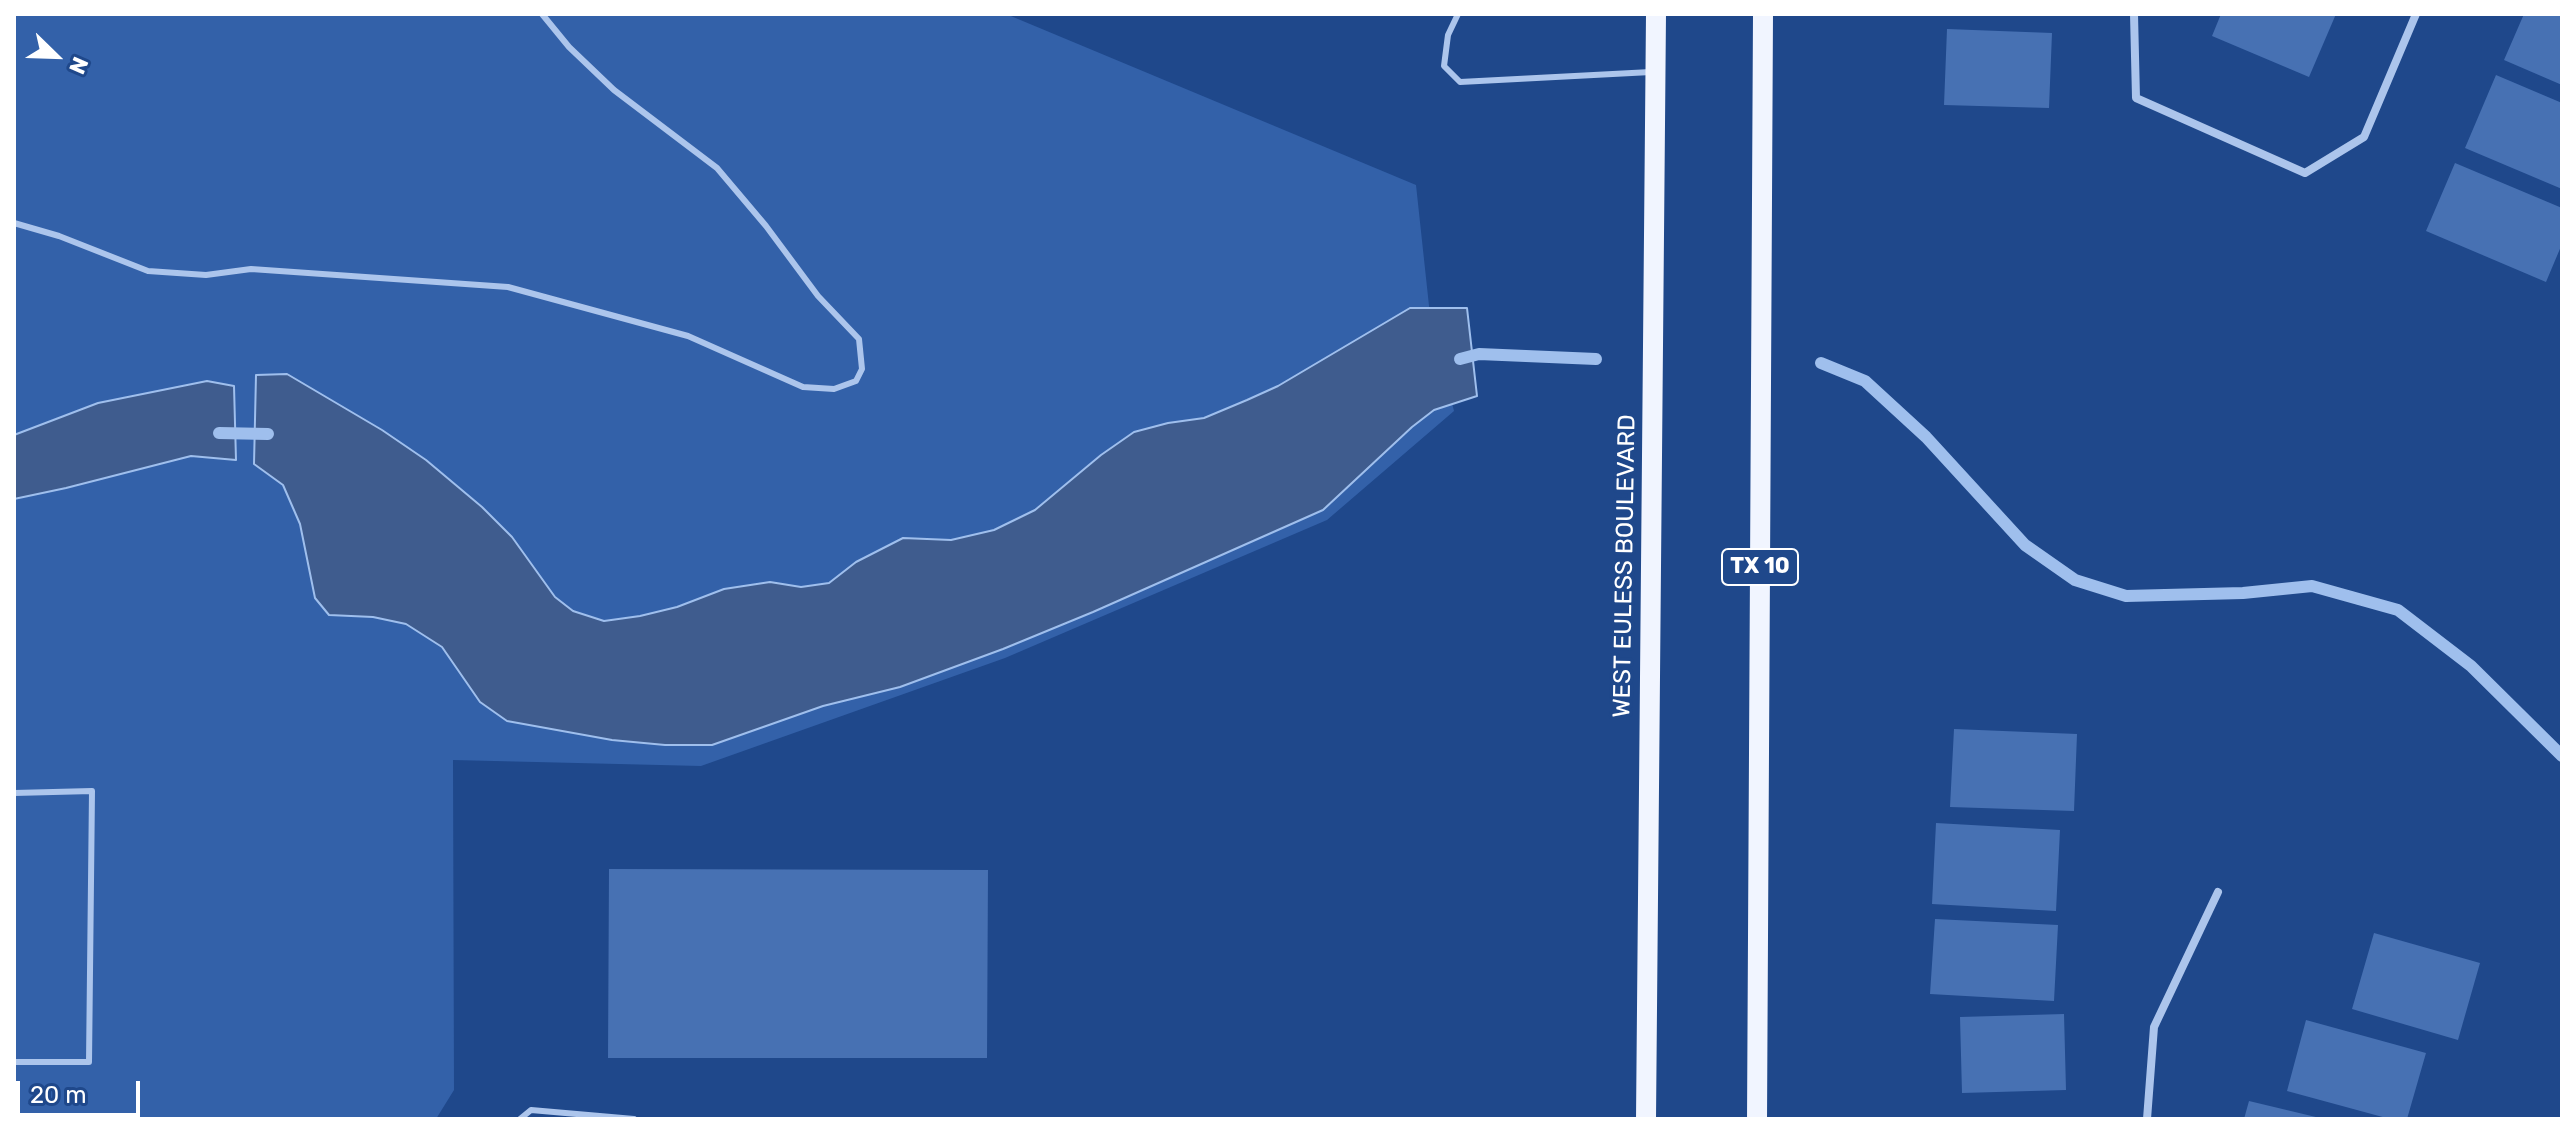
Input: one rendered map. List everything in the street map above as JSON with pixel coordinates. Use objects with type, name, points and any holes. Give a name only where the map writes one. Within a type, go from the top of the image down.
[{"type":"main road","name":"WEST EULESS BOULEVARD","points":[[1646,1119],[1656,14]]},
{"type":"main road","name":"TX 10","points":[[1757,1119],[1763,14]]},
{"type":"street","points":[[2134,14],[2136,98],[2305,173],[2364,137],[2416,14]]},
{"type":"street","points":[[2147,1119],[2154,1027],[2218,892]]},
{"type":"lane","points":[[14,223],[59,236],[148,271],[206,275],[251,269],[508,287],[688,336],[803,387],[834,389],[856,381],[862,369],[859,339],[818,296],[766,226],[717,168],[614,90],[569,47],[542,14]]},
{"type":"lane","points":[[1458,14],[1448,35],[1444,66],[1460,82],[1655,72]]},
{"type":"lane","points":[[14,793],[92,791],[89,1062],[14,1062]]},
{"type":"lane","points":[[520,1119],[531,1110],[634,1119]]},
{"type":"shaded area","points":[[14,14],[1006,14],[1416,185],[1430,315],[1454,411],[1327,520],[1005,658],[701,766],[453,760],[454,1090],[436,1119],[14,1119]]},
{"type":"shaded area","points":[[1410,308],[1467,308],[1477,396],[1434,410],[1323,510],[1003,649],[900,687],[823,706],[712,745],[612,740],[507,721],[480,702],[442,647],[406,624],[373,617],[329,615],[315,598],[300,524],[283,485],[254,464],[256,375],[287,374],[426,460],[512,537],[555,597],[573,611],[604,621],[677,607],[724,589],[770,582],[801,587],[829,583],[856,562],[903,538],[951,540],[994,530],[1035,510],[1134,432],[1204,418],[1247,400],[1278,386]]},
{"type":"shaded area","points":[[207,381],[234,386],[236,460],[191,456],[14,499],[14,435],[98,403]]},
{"type":"building","points":[[2221,14],[2336,14],[2309,77],[2212,36]]},
{"type":"building","points":[[2524,14],[2562,14],[2562,85],[2504,60]]},
{"type":"building","points":[[1947,29],[2052,33],[2049,108],[1944,105]]},
{"type":"building","points":[[2496,75],[2562,103],[2562,189],[2465,148]]},
{"type":"building","points":[[2455,163],[2562,208],[2562,244],[2546,282],[2426,231]]},
{"type":"building","points":[[1954,729],[2077,734],[2074,811],[1950,807]]},
{"type":"building","points":[[1936,823],[2060,830],[2056,911],[1932,904]]},
{"type":"building","points":[[609,869],[988,870],[987,1058],[608,1058]]},
{"type":"building","points":[[1935,919],[2058,925],[2054,1001],[1930,994]]},
{"type":"building","points":[[2374,933],[2480,963],[2458,1040],[2352,1009]]},
{"type":"building","points":[[2064,1014],[2066,1090],[1962,1093],[1960,1017]]},
{"type":"building","points":[[2306,1020],[2426,1053],[2407,1119],[2390,1119],[2287,1091]]},
{"type":"building","points":[[2249,1101],[2320,1118],[2320,1119],[2244,1119]]},
{"type":"waterway","points":[[1460,359],[1479,354],[1596,359]]},
{"type":"waterway","points":[[1821,363],[1865,381],[1926,437],[2025,545],[2075,580],[2126,596],[2243,593],[2312,586],[2398,610],[2471,666],[2562,756]]},
{"type":"waterway","points":[[219,433],[268,434]]}]
